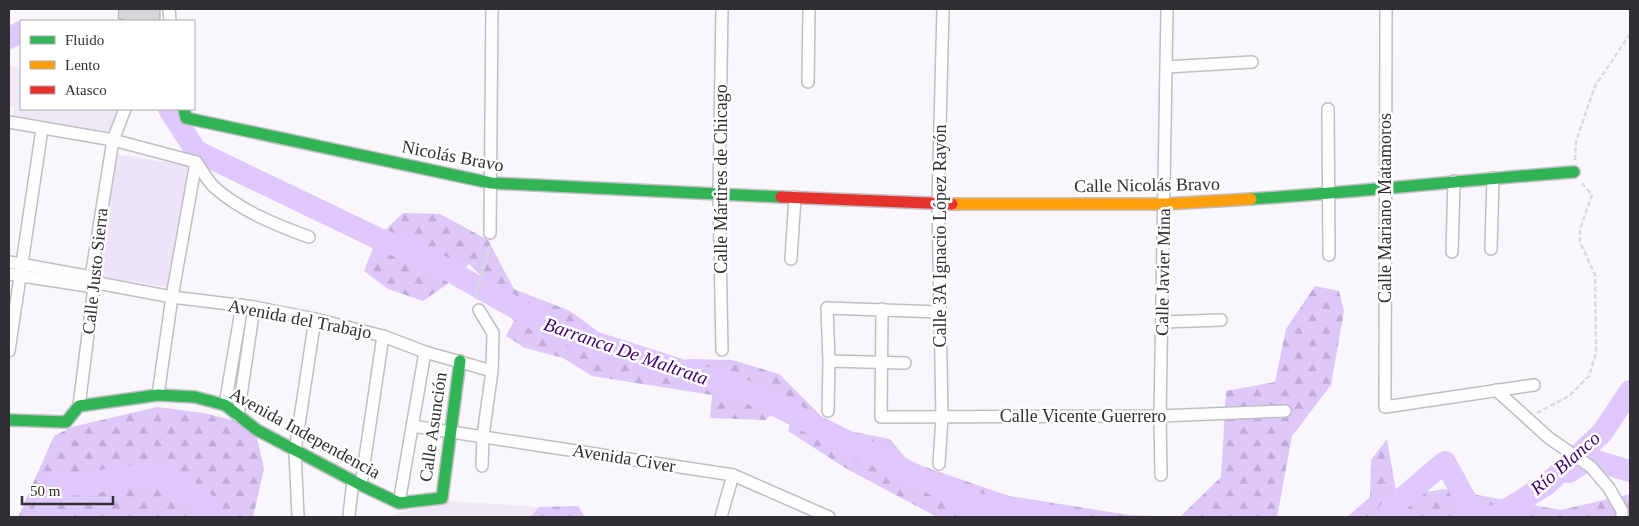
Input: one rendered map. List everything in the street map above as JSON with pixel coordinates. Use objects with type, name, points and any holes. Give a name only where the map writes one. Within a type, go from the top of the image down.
[{"type":"street","points":[[490,233],[492,183],[492,9]]},
{"type":"street","name":"Calle Mártires de Chicago","points":[[722,9],[719,194],[722,350]]},
{"type":"street","points":[[808,82],[809,9]]},
{"type":"street","name":"Calle 3A Ignacio López Rayón","points":[[938,464],[942,416],[938,204],[943,9]]},
{"type":"street","name":"Calle Javier Mina","points":[[1161,475],[1160,416],[1167,9]]},
{"type":"street","name":"Calle Mariano Matamoros","points":[[1386,9],[1385,407],[1496,390]]},
{"type":"street","points":[[1166,67],[1252,62]]},
{"type":"street","points":[[1328,109],[1329,255]]},
{"type":"street","name":"Calle Justo Sierra","points":[[80,406],[113,140],[124,110]]},
{"type":"street","name":"Nicolás Bravo","points":[[185,114],[492,183],[719,194]]},
{"type":"street","points":[[9,122],[113,140],[196,162],[213,186],[238,205],[277,226],[309,237]]},
{"type":"street","points":[[9,350],[42,129]]},
{"type":"street","points":[[158,395],[172,297],[196,162]]},
{"type":"street","name":"Calle Nicolás Bravo","points":[[719,194],[938,204],[1164,204],[1329,194],[1454,181],[1574,172]]},
{"type":"street","points":[[1491,249],[1493,178]]},
{"type":"street","points":[[1452,252],[1454,181]]},
{"type":"street","points":[[791,259],[795,198]]},
{"type":"street","name":"Avenida del Trabajo","points":[[9,262],[21,270],[172,297],[254,307],[315,319],[384,336],[425,352],[492,371]]},
{"type":"street","name":"Avenida del Trabajo","points":[[9,274],[21,270]]},
{"type":"street","points":[[225,405],[242,306]]},
{"type":"street","points":[[238,416],[254,307]]},
{"type":"street","points":[[828,411],[827,308],[939,312]]},
{"type":"street","points":[[882,309],[882,363]]},
{"type":"street","points":[[478,310],[492,333],[492,371],[483,436],[482,466]]},
{"type":"street","points":[[298,517],[295,451],[315,319]]},
{"type":"street","points":[[1162,322],[1221,320]]},
{"type":"street","points":[[349,515],[357,483],[384,336]]},
{"type":"street","points":[[399,503],[425,352]]},
{"type":"street","name":"Calle Asunción","points":[[399,503],[442,498],[460,361]]},
{"type":"street","points":[[829,361],[905,363]]},
{"type":"street","name":"Calle Vicente Guerrero","points":[[882,363],[881,416],[1160,416],[1286,411]]},
{"type":"street","points":[[1496,390],[1534,386]]},
{"type":"street","points":[[1496,390],[1550,438],[1591,467],[1609,488],[1622,511],[1622,517]]},
{"type":"street","name":"Avenida Independencia","points":[[80,406],[158,395],[195,397],[225,405],[257,430],[399,503]]},
{"type":"street","points":[[9,420],[66,422],[80,406]]},
{"type":"street","name":"Avenida Civer","points":[[412,426],[733,475],[829,517]]},
{"type":"street","points":[[721,517],[733,475]]},
{"type":"path","points":[[1527,418],[1569,396],[1589,376],[1596,353],[1595,275],[1580,242],[1580,229],[1592,195],[1574,172],[1576,141],[1594,86],[1630,34]]},
{"type":"path","points":[[476,295],[490,248]]},
{"type":"shaded area","points":[[9,66],[20,68],[20,110],[118,110],[109,133],[13,118],[14,107],[9,106]]},
{"type":"shaded area","points":[[116,154],[190,166],[171,288],[97,276]]},
{"type":"shaded area","points":[[448,501],[539,507],[530,517],[383,517]]},
{"type":"green space","points":[[403,213],[440,214],[488,240],[514,289],[570,311],[645,366],[691,359],[732,360],[779,374],[833,428],[890,439],[908,461],[1009,496],[1129,515],[1180,517],[937,517],[847,469],[788,431],[791,420],[776,408],[766,420],[710,418],[712,395],[592,376],[563,358],[525,348],[506,336],[514,321],[493,287],[469,264],[446,285],[423,301],[388,289],[364,271],[377,238]]},
{"type":"green space","points":[[1315,286],[1339,291],[1344,311],[1331,385],[1292,436],[1277,517],[1180,517],[1221,477],[1226,391],[1275,382],[1286,329]]},
{"type":"green space","points":[[157,407],[203,413],[232,420],[256,433],[264,469],[253,517],[18,517],[54,436],[72,427]]},
{"type":"green space","points":[[1387,439],[1397,497],[1444,489],[1561,510],[1630,494],[1630,517],[1347,517],[1370,497],[1371,460]]},
{"type":"green space","points":[[578,506],[585,517],[530,517],[539,507]]},
{"type":"building","points":[[119,9],[160,9],[160,20],[124,20],[118,18]]},
{"type":"waterway","name":"Barranca De Maltrata","points":[[9,38],[20,32]]},
{"type":"waterway","name":"Barranca De Maltrata","points":[[170,110],[196,151],[377,238],[423,256],[553,329],[746,391],[972,503],[1057,517]]},
{"type":"waterway","name":"Río Blanco","points":[[1486,517],[1496,516],[1546,485],[1602,433],[1630,391]]},
{"type":"waterway","name":"Barranca De Maltrata","points":[[1569,472],[1589,459],[1630,471]]},
{"type":"waterway","name":"Río Blanco","points":[[1386,517],[1393,506],[1445,462],[1475,517]]},
{"type":"waterway","name":"Río Blanco","points":[[42,517],[54,487],[164,473],[207,505],[216,517]]},
{"type":"traffic: fast","points":[[184,110],[186,118],[491,183],[781,197]]},
{"type":"traffic: fast","points":[[1251,199],[1574,172]]},
{"type":"traffic: fast","points":[[9,420],[66,422],[79,406],[158,395],[195,397],[225,405],[257,430],[399,503],[442,498],[460,361]]},
{"type":"traffic: slow","points":[[952,204],[1165,204],[1251,199]]},
{"type":"traffic: jam","points":[[781,197],[952,204]]}]
